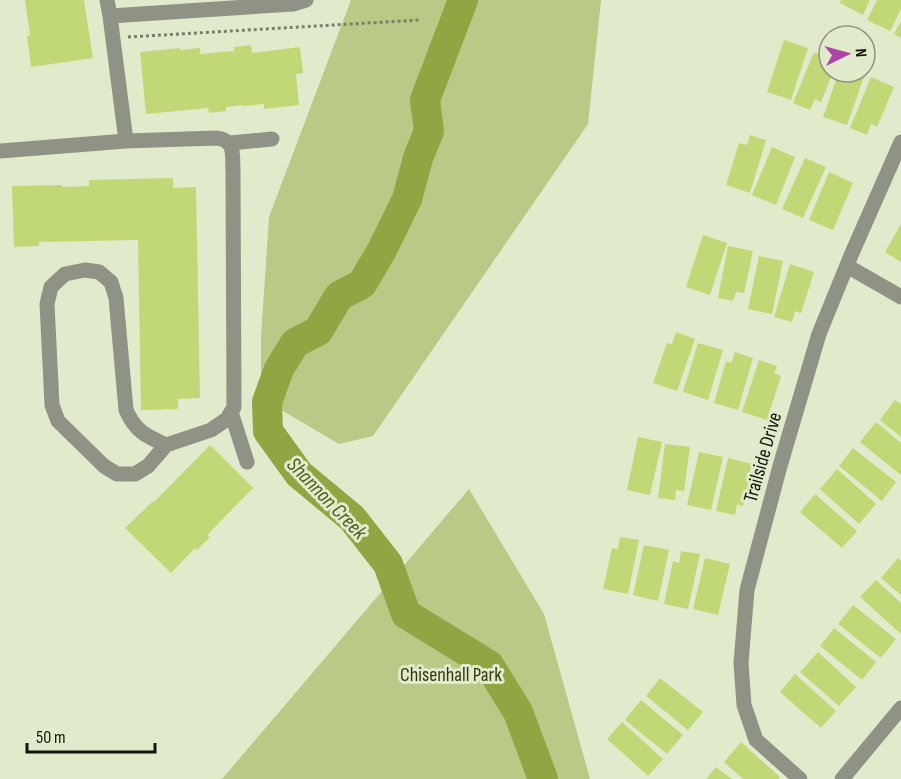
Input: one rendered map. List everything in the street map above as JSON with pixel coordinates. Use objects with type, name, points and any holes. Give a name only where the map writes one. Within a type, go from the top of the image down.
[{"type":"street","points":[[107,0],[126,141]]},
{"type":"street","points":[[110,16],[293,4],[306,0]]},
{"type":"street","points":[[0,151],[126,141],[216,138],[230,143],[272,139]]},
{"type":"street","name":"Trailside Drive","points":[[800,779],[756,740],[744,705],[741,663],[747,590],[780,466],[819,334],[901,142]]},
{"type":"street","points":[[166,445],[144,435],[131,422],[126,410],[116,298],[111,282],[99,272],[85,270],[65,274],[51,287],[47,304],[52,405],[58,421],[104,466],[117,474],[135,474],[148,466],[166,445],[211,430],[227,419],[234,407],[233,170],[230,143]]},
{"type":"street","points":[[847,266],[901,297]]},
{"type":"street","points":[[231,412],[247,462]]},
{"type":"street","points":[[842,779],[901,708]]},
{"type":"path","points":[[113,39],[419,20]]},
{"type":"green space","points":[[351,0],[601,0],[588,124],[373,436],[339,444],[261,398],[261,337],[269,217]]},
{"type":"green space","name":"Chisenhall Park","points":[[469,489],[544,614],[590,779],[222,779]]},
{"type":"building","points":[[25,0],[84,0],[93,58],[31,67],[27,36],[30,35]]},
{"type":"building","points":[[841,0],[870,0],[863,15],[840,3]]},
{"type":"building","points":[[877,0],[901,0],[901,9],[890,31],[867,20]]},
{"type":"building","points":[[901,21],[901,38],[894,34]]},
{"type":"building","points":[[784,40],[808,48],[791,100],[767,92]]},
{"type":"building","points":[[251,45],[252,53],[300,47],[303,73],[296,74],[299,105],[264,109],[264,104],[243,105],[226,107],[226,111],[209,113],[208,108],[146,114],[140,52],[200,48],[200,54],[234,51],[234,47]]},
{"type":"building","points":[[814,52],[817,53],[817,84],[828,84],[821,102],[815,99],[810,110],[793,103]]},
{"type":"building","points":[[877,80],[894,87],[877,127],[871,124],[867,135],[850,128],[868,84],[877,84]]},
{"type":"building","points":[[835,84],[861,84],[847,125],[823,117]]},
{"type":"building","points":[[750,135],[766,140],[750,193],[726,185],[739,143],[747,145]]},
{"type":"building","points":[[772,147],[795,157],[776,205],[752,195]]},
{"type":"building","points":[[805,158],[826,167],[803,218],[782,209]]},
{"type":"building","points":[[829,172],[853,183],[833,230],[809,220]]},
{"type":"building","points":[[173,178],[173,188],[196,187],[200,398],[178,399],[178,409],[141,410],[138,240],[39,242],[39,246],[14,247],[12,186],[89,186],[89,180]]},
{"type":"building","points":[[901,224],[901,262],[885,252]]},
{"type":"building","points":[[703,235],[727,243],[710,295],[686,287]]},
{"type":"building","points":[[728,246],[753,251],[744,293],[736,292],[733,301],[718,298]]},
{"type":"building","points":[[759,256],[783,261],[772,314],[748,309]]},
{"type":"building","points":[[790,264],[814,272],[801,313],[795,311],[792,322],[774,317]]},
{"type":"building","points":[[676,332],[695,339],[677,391],[653,383],[667,343],[672,344]]},
{"type":"building","points":[[698,343],[723,350],[708,400],[683,392]]},
{"type":"building","points":[[735,352],[753,358],[738,410],[714,403],[726,361],[731,363]]},
{"type":"building","points":[[759,360],[777,366],[774,373],[781,376],[767,420],[742,412]]},
{"type":"building","points":[[895,400],[901,404],[901,437],[880,420]]},
{"type":"building","points":[[876,422],[901,443],[901,475],[860,442]]},
{"type":"building","points":[[638,437],[662,442],[650,495],[627,490]]},
{"type":"building","points":[[665,444],[690,447],[684,491],[676,490],[675,500],[658,498]]},
{"type":"building","points":[[210,445],[253,488],[207,535],[210,537],[197,550],[195,548],[171,573],[125,528]]},
{"type":"building","points":[[853,448],[896,482],[882,501],[839,466]]},
{"type":"building","points":[[699,452],[723,457],[711,510],[687,505]]},
{"type":"building","points":[[728,458],[752,464],[743,506],[737,504],[735,515],[716,511]]},
{"type":"building","points":[[837,469],[876,504],[859,524],[820,489]]},
{"type":"building","points":[[815,494],[857,531],[842,548],[800,512]]},
{"type":"building","points":[[620,537],[639,540],[628,594],[603,589],[612,548],[618,549]]},
{"type":"building","points":[[644,545],[669,550],[658,601],[633,595]]},
{"type":"building","points":[[681,551],[700,554],[688,609],[664,604],[673,561],[679,563]]},
{"type":"building","points":[[705,558],[730,564],[718,615],[693,609]]},
{"type":"building","points":[[898,558],[901,561],[901,595],[881,578]]},
{"type":"building","points":[[876,580],[901,603],[901,634],[860,597]]},
{"type":"building","points":[[853,605],[896,639],[881,658],[838,624]]},
{"type":"building","points":[[834,628],[876,662],[862,680],[820,646]]},
{"type":"building","points":[[818,652],[856,687],[839,706],[800,672]]},
{"type":"building","points":[[795,674],[836,711],[821,728],[780,692]]},
{"type":"building","points":[[660,678],[703,712],[688,730],[646,696]]},
{"type":"building","points":[[641,700],[683,735],[667,754],[625,720]]},
{"type":"building","points":[[622,722],[663,759],[648,776],[607,739]]},
{"type":"building","points":[[741,742],[780,777],[778,779],[743,779],[724,762]]},
{"type":"building","points":[[716,767],[732,779],[706,779]]},
{"type":"waterway","name":"Shannon Creek","points":[[463,0],[425,100],[429,131],[418,158],[407,199],[362,284],[339,296],[318,331],[295,343],[279,369],[267,402],[268,431],[299,474],[352,518],[388,564],[406,614],[489,665],[518,712],[543,779]]}]
